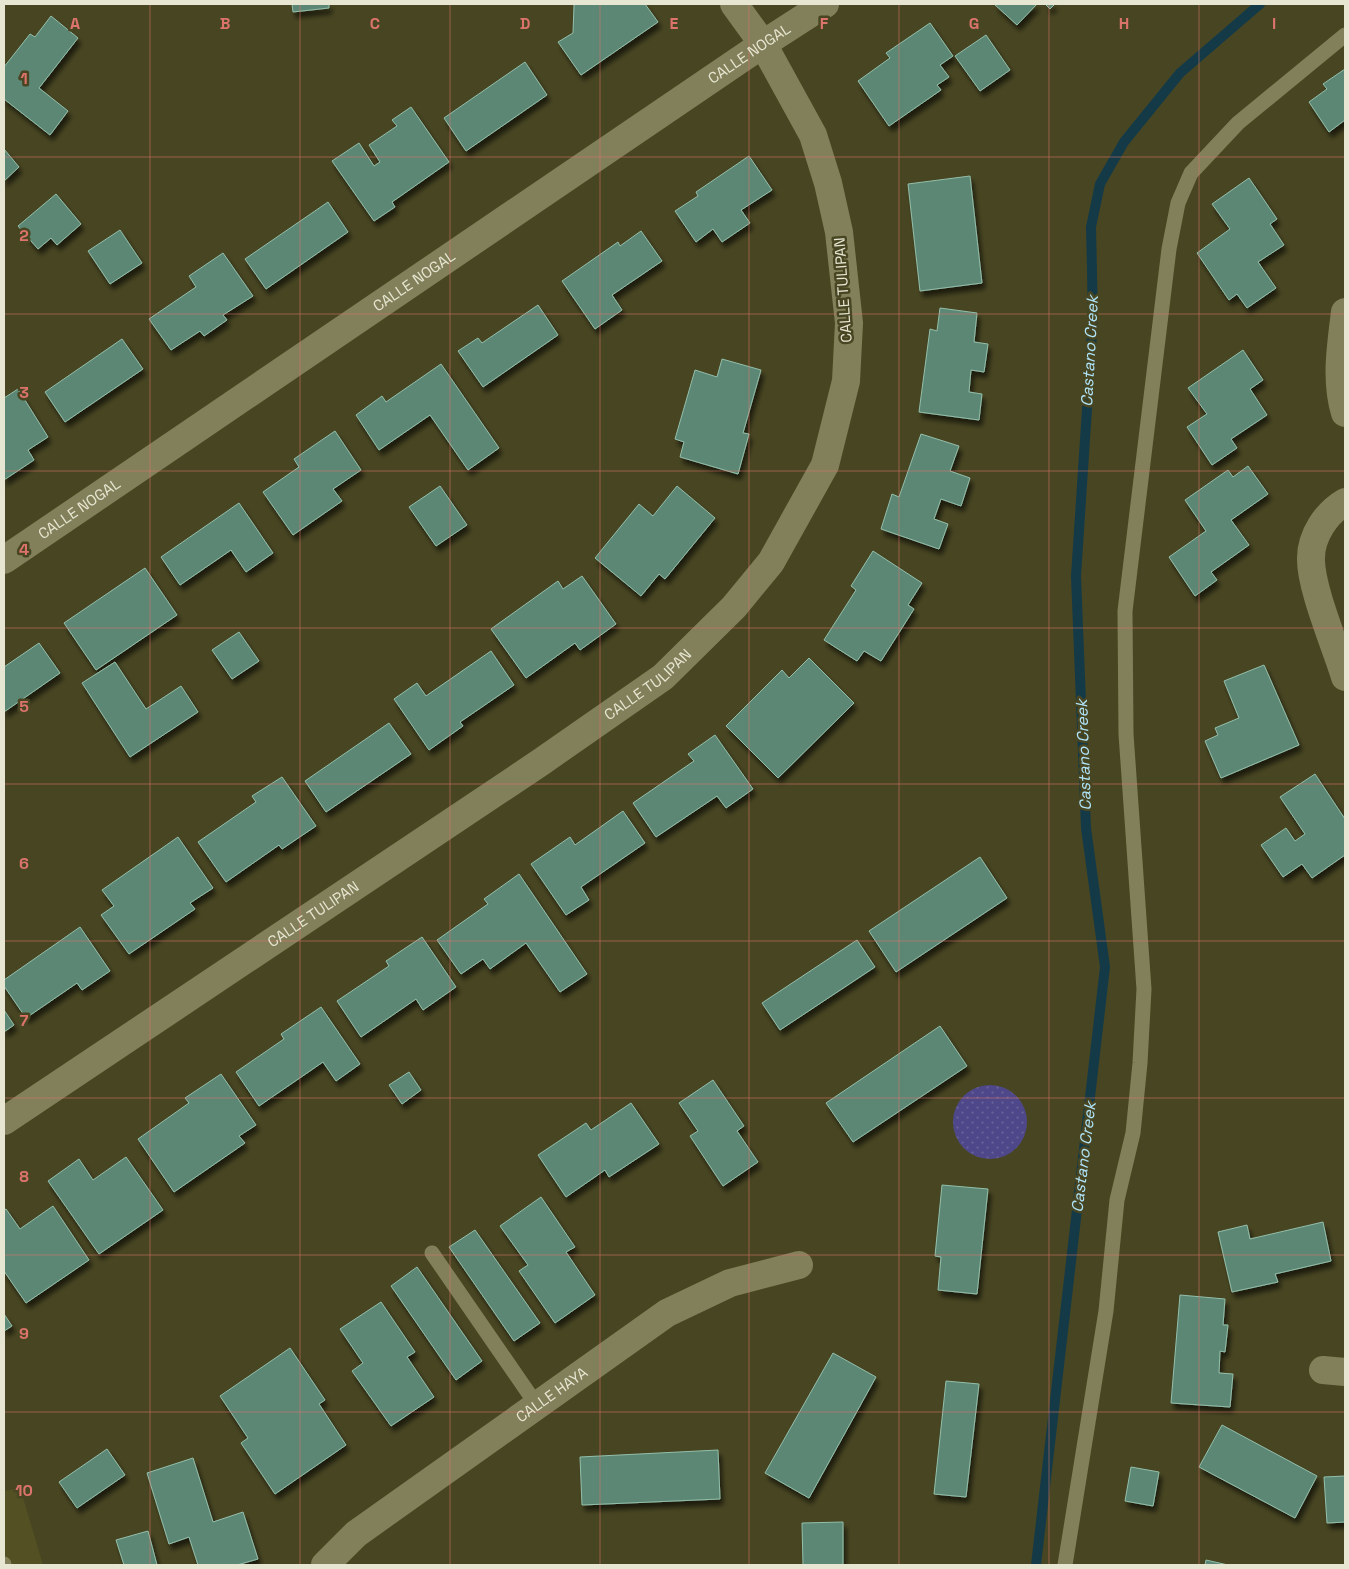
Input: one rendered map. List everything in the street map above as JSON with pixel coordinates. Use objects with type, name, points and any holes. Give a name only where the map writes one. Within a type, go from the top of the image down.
[{"type":"street","name":"CALLE TULIPAN","points":[[4,1121],[541,762],[663,677],[734,607],[771,562],[825,465],[846,381],[849,323],[839,232],[828,183],[813,135],[763,44],[734,4]]},
{"type":"street","name":"CALLE NOGAL","points":[[4,560],[763,44],[825,4]]},
{"type":"street","points":[[1345,312],[1341,344],[1340,395],[1345,413]]},
{"type":"street","points":[[1345,502],[1338,506],[1317,529],[1310,558],[1316,585],[1345,676]]},
{"type":"street","name":"CALLE HAYA","points":[[325,1565],[356,1534],[536,1404],[667,1313],[730,1283],[799,1265]]},
{"type":"lane","points":[[1065,1565],[1106,1311],[1117,1200],[1133,1133],[1140,1063],[1144,989],[1126,734],[1125,612],[1169,249],[1178,203],[1191,173],[1238,123],[1345,35]]},
{"type":"lane","points":[[432,1253],[536,1404]]},
{"type":"shaded area","points":[[990,1085],[1011,1091],[1021,1101],[1027,1122],[1021,1143],[1011,1153],[990,1159],[969,1153],[959,1143],[953,1122],[959,1101],[969,1091]]},
{"type":"shaded area","points":[[20,1488],[43,1565],[4,1565],[4,1491]]},
{"type":"building","points":[[292,4],[329,4],[329,8],[293,12]]},
{"type":"building","points":[[645,4],[658,22],[581,75],[558,42],[573,33],[574,5]]},
{"type":"building","points":[[994,4],[1037,4],[1017,25]]},
{"type":"building","points":[[1045,4],[1055,4],[1050,9]]},
{"type":"building","points":[[51,16],[78,38],[39,88],[68,111],[50,135],[4,99],[4,67],[30,34],[35,37]]},
{"type":"building","points":[[930,23],[953,56],[940,65],[949,77],[937,85],[941,90],[889,126],[858,81],[890,58],[886,53]]},
{"type":"building","points":[[986,35],[1010,70],[980,91],[955,56]]},
{"type":"building","points":[[525,62],[547,95],[466,151],[444,118]]},
{"type":"building","points":[[1345,69],[1345,120],[1329,132],[1309,102],[1327,89],[1323,84]]},
{"type":"building","points":[[411,107],[449,162],[392,202],[395,207],[374,221],[332,161],[359,143],[374,166],[380,162],[369,145],[397,126],[392,120]]},
{"type":"building","points":[[4,149],[19,167],[4,181]]},
{"type":"building","points":[[749,156],[772,190],[741,210],[750,223],[722,242],[713,229],[696,242],[675,211],[698,196],[696,192]]},
{"type":"building","points":[[970,176],[982,283],[920,291],[908,184]]},
{"type":"building","points":[[1249,178],[1277,219],[1270,224],[1284,245],[1258,262],[1276,288],[1247,308],[1237,294],[1229,300],[1197,253],[1230,229],[1212,204]]},
{"type":"building","points":[[56,194],[81,224],[57,245],[51,238],[38,249],[18,226]]},
{"type":"building","points":[[328,202],[348,232],[266,289],[245,259]]},
{"type":"building","points":[[120,230],[142,263],[110,284],[88,251]]},
{"type":"building","points":[[641,231],[662,261],[612,295],[622,310],[595,329],[562,281],[618,242],[620,246]]},
{"type":"building","points":[[223,253],[253,296],[223,315],[227,320],[204,336],[200,331],[171,350],[149,319],[196,287],[189,276]]},
{"type":"building","points":[[538,305],[558,335],[483,387],[458,351],[478,338],[482,343]]},
{"type":"building","points":[[940,308],[977,313],[974,342],[988,344],[984,372],[971,370],[969,392],[982,394],[979,420],[919,412],[930,329],[937,331]]},
{"type":"building","points":[[122,339],[143,369],[65,422],[45,392]]},
{"type":"building","points":[[1243,350],[1263,380],[1250,389],[1267,415],[1231,439],[1237,448],[1212,465],[1187,427],[1207,414],[1188,388]]},
{"type":"building","points":[[722,359],[761,370],[743,433],[749,434],[738,474],[680,457],[684,442],[675,439],[695,370],[717,377]]},
{"type":"building","points":[[441,364],[499,448],[468,470],[430,415],[379,450],[356,415],[382,396],[386,402]]},
{"type":"building","points":[[18,389],[48,437],[28,450],[34,460],[4,480],[4,398]]},
{"type":"building","points":[[335,431],[361,470],[333,489],[342,501],[293,535],[263,492],[299,467],[294,459]]},
{"type":"building","points":[[921,434],[959,446],[950,471],[970,478],[961,506],[941,499],[934,519],[948,524],[939,549],[881,529],[892,494],[899,497]]},
{"type":"building","points":[[1248,466],[1268,494],[1231,520],[1249,545],[1211,572],[1217,580],[1195,596],[1169,557],[1206,531],[1185,500],[1228,470],[1233,477]]},
{"type":"building","points":[[440,486],[467,525],[436,546],[409,507]]},
{"type":"building","points":[[677,486],[715,518],[665,579],[659,574],[641,596],[595,558],[639,504],[653,516]]},
{"type":"building","points":[[239,503],[273,553],[246,572],[231,550],[180,585],[161,557]]},
{"type":"building","points":[[873,551],[922,583],[908,605],[914,609],[881,661],[864,651],[857,661],[824,640],[856,590],[851,586]]},
{"type":"building","points":[[145,568],[177,615],[96,670],[64,623]]},
{"type":"building","points":[[582,576],[616,624],[580,650],[575,643],[526,678],[491,629],[558,581],[563,589]]},
{"type":"building","points":[[239,632],[259,661],[232,679],[212,650]]},
{"type":"building","points":[[39,643],[60,673],[4,712],[4,667]]},
{"type":"building","points":[[491,651],[514,685],[460,722],[463,726],[429,750],[394,699],[417,683],[426,696]]},
{"type":"building","points":[[809,658],[854,703],[778,778],[726,726],[782,670],[789,678]]},
{"type":"building","points":[[115,662],[146,709],[181,686],[198,712],[130,757],[82,683]]},
{"type":"building","points":[[1264,665],[1299,745],[1221,778],[1205,741],[1218,735],[1215,728],[1239,718],[1224,681]]},
{"type":"building","points":[[389,723],[411,754],[326,812],[305,781]]},
{"type":"building","points":[[715,735],[753,789],[726,808],[717,796],[656,837],[633,803],[694,761],[688,754]]},
{"type":"building","points":[[1315,774],[1345,819],[1345,855],[1312,878],[1302,864],[1283,877],[1261,845],[1286,828],[1295,841],[1305,834],[1280,797]]},
{"type":"building","points":[[282,777],[316,826],[282,849],[279,845],[226,882],[198,842],[256,802],[252,796]]},
{"type":"building","points":[[623,811],[645,843],[581,887],[589,900],[566,915],[531,864],[570,837],[575,845]]},
{"type":"building","points":[[178,837],[213,888],[190,903],[195,909],[129,954],[101,915],[114,906],[102,890]]},
{"type":"building","points":[[980,857],[1007,898],[896,972],[869,931]]},
{"type":"building","points":[[519,874],[587,974],[560,992],[526,943],[490,969],[483,959],[461,974],[437,940],[488,904],[484,899]]},
{"type":"building","points":[[80,927],[110,971],[82,990],[77,983],[26,1018],[4,986],[4,980]]},
{"type":"building","points":[[422,937],[456,987],[423,1010],[416,999],[361,1037],[337,1001],[389,966],[386,961]]},
{"type":"building","points":[[857,940],[875,967],[780,1030],[762,1003]]},
{"type":"building","points":[[321,1007],[360,1064],[336,1081],[323,1062],[259,1106],[236,1072],[284,1039],[281,1034]]},
{"type":"building","points":[[4,1010],[14,1025],[4,1032]]},
{"type":"building","points":[[940,1026],[967,1066],[853,1142],[826,1103]]},
{"type":"building","points":[[409,1072],[421,1090],[402,1104],[389,1085]]},
{"type":"building","points":[[221,1074],[256,1125],[239,1136],[245,1143],[174,1192],[138,1139],[189,1103],[185,1098]]},
{"type":"building","points":[[713,1080],[744,1126],[737,1131],[758,1162],[723,1186],[690,1136],[698,1131],[679,1103]]},
{"type":"building","points":[[631,1103],[659,1144],[609,1177],[605,1170],[566,1197],[538,1155],[586,1123],[591,1130]]},
{"type":"building","points":[[126,1157],[163,1210],[99,1254],[48,1181],[79,1159],[93,1180]]},
{"type":"building","points":[[942,1185],[988,1189],[977,1294],[938,1290],[941,1257],[935,1256]]},
{"type":"building","points":[[541,1197],[575,1247],[566,1252],[595,1295],[555,1323],[519,1271],[528,1265],[500,1226]]},
{"type":"building","points":[[53,1206],[89,1260],[26,1303],[4,1271],[4,1210],[6,1209],[20,1229]]},
{"type":"building","points":[[1323,1222],[1331,1261],[1275,1274],[1278,1282],[1232,1292],[1218,1232],[1247,1225],[1250,1239]]},
{"type":"building","points":[[475,1230],[540,1323],[514,1341],[449,1247]]},
{"type":"building","points":[[417,1267],[482,1361],[456,1380],[391,1286]]},
{"type":"building","points":[[1180,1295],[1225,1299],[1223,1325],[1228,1325],[1225,1352],[1220,1351],[1219,1373],[1233,1374],[1230,1407],[1171,1403]]},
{"type":"building","points":[[381,1302],[415,1352],[407,1357],[434,1397],[391,1426],[352,1371],[363,1363],[340,1329]]},
{"type":"building","points":[[4,1314],[12,1326],[4,1331]]},
{"type":"building","points":[[290,1348],[325,1400],[319,1404],[346,1445],[275,1494],[241,1443],[248,1438],[220,1396]]},
{"type":"building","points":[[833,1353],[876,1377],[809,1498],[765,1473]]},
{"type":"building","points":[[946,1381],[979,1384],[966,1497],[934,1494]]},
{"type":"building","points":[[1222,1425],[1317,1476],[1295,1518],[1199,1467]]},
{"type":"building","points":[[107,1449],[125,1475],[77,1508],[59,1482]]},
{"type":"building","points":[[718,1450],[720,1499],[582,1505],[580,1457]]},
{"type":"building","points":[[193,1458],[213,1522],[243,1512],[258,1559],[237,1565],[198,1565],[189,1537],[169,1544],[147,1473]]},
{"type":"building","points":[[1131,1467],[1159,1472],[1153,1506],[1125,1501]]},
{"type":"building","points":[[1345,1476],[1345,1522],[1327,1523],[1324,1477]]},
{"type":"building","points":[[843,1522],[843,1565],[803,1565],[802,1523]]},
{"type":"building","points":[[148,1531],[157,1565],[124,1565],[116,1540]]},
{"type":"building","points":[[1206,1560],[1228,1565],[1205,1565]]},
{"type":"waterway","name":"Castano Creek","points":[[1036,1565],[1105,967],[1086,828],[1076,576],[1093,318],[1091,227],[1100,184],[1124,142],[1180,73],[1260,4]]}]
